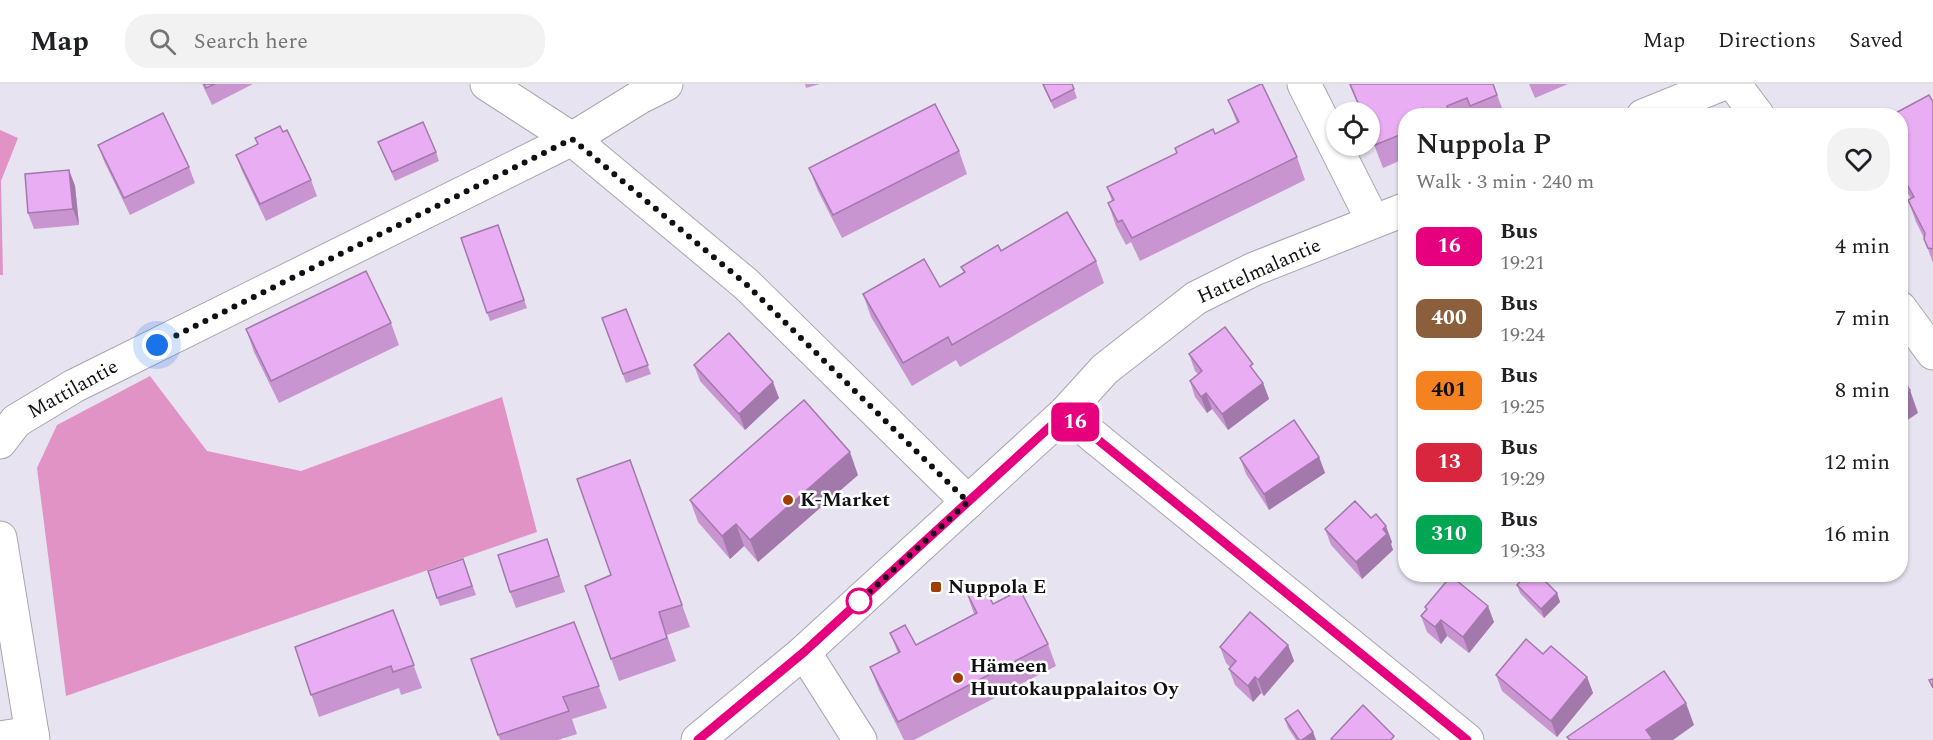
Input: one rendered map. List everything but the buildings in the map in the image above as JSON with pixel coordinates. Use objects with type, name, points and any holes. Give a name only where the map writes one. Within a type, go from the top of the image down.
[{"type":"street","points":[[487,84],[572,139],[746,284],[968,502]]},
{"type":"street","name":"Mattilantie","points":[[0,442],[16,421],[74,386],[572,139],[640,97],[666,84]]},
{"type":"street","points":[[1304,84],[1373,221]]},
{"type":"street","points":[[1662,108],[1722,84]]},
{"type":"street","points":[[1734,84],[1752,108]]},
{"type":"street","name":"Hattelmalantie","points":[[698,740],[804,652],[1065,413],[1105,369],[1196,298],[1254,269],[1398,211]]},
{"type":"street","points":[[1908,319],[1933,353]]},
{"type":"street","points":[[1065,413],[1467,740]]},
{"type":"street","points":[[0,538],[32,736],[0,738]]},
{"type":"street","points":[[804,652],[860,740]]},
{"type":"shaded area","points":[[0,130],[18,138],[1,181],[3,275],[0,275]]},
{"type":"shaded area","points":[[150,376],[207,451],[301,471],[502,397],[537,532],[66,696],[37,468],[57,425]]},
{"type":"bus line","name":"16","points":[[698,740],[804,652],[1065,413],[1467,740]]},
{"type":"place","name":"K-Market","points":[[788,500]]},
{"type":"place","name":"Nuppola E","points":[[936,587]]},
{"type":"place","name":"Hämeen Huutokauppalaitos Oy","points":[[958,678]]},
{"type":"route","points":[[157,345],[572,139],[746,284],[968,502],[853,607],[859,601]]}]
